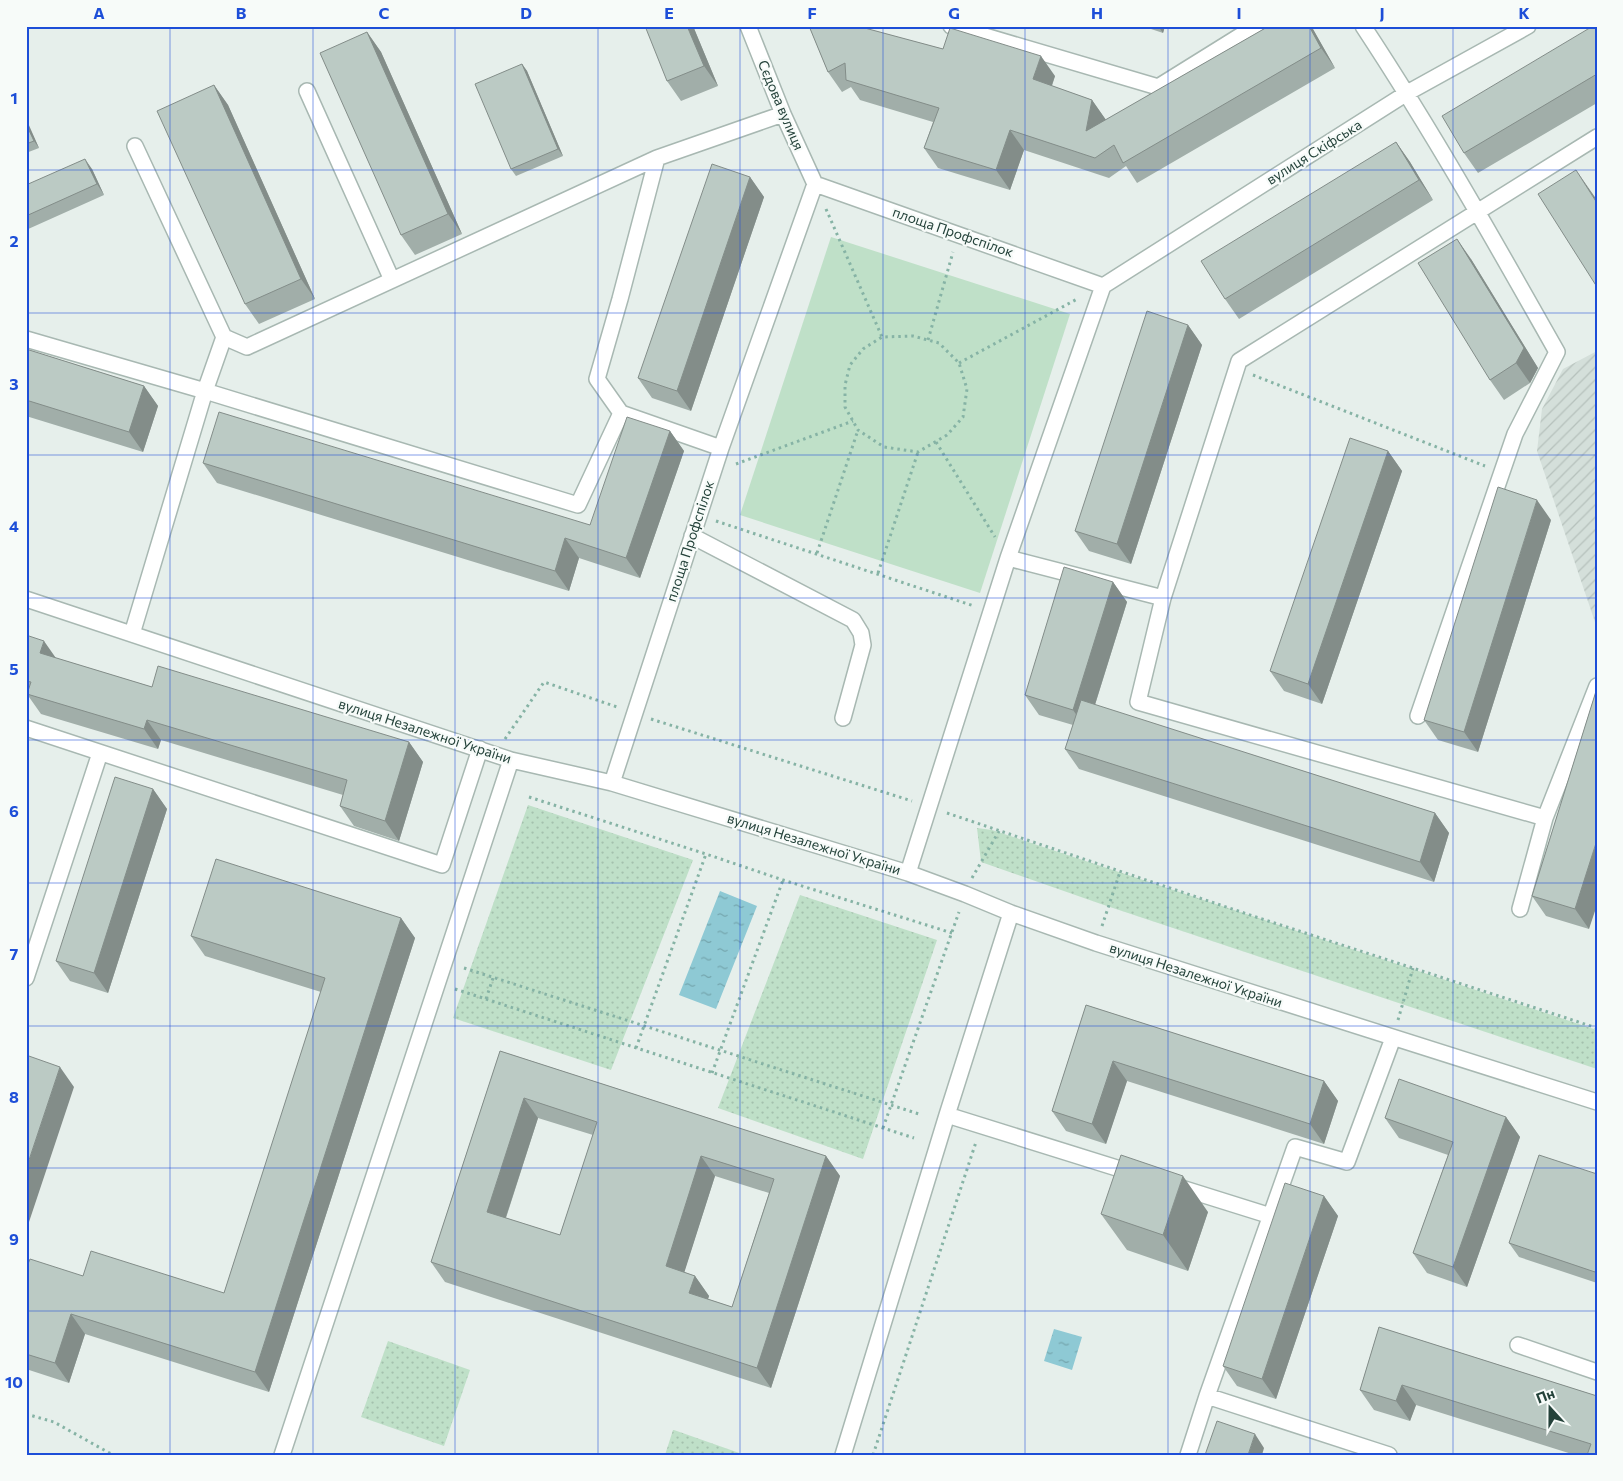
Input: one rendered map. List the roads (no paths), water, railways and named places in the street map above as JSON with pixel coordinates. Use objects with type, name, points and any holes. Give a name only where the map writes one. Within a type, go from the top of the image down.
[{"type":"street","name":"Сєдова вулиця","points":[[748,26],[783,114],[815,184]]},
{"type":"street","points":[[951,26],[1158,87],[1256,26]]},
{"type":"street","points":[[1364,26],[1407,93],[1478,212],[1557,352],[1515,434],[1418,716]]},
{"type":"street","name":"вулиця Скіфська","points":[[1103,286],[1407,93],[1528,26]]},
{"type":"street","points":[[307,90],[392,280]]},
{"type":"street","points":[[135,146],[224,337],[247,347],[656,158],[783,114]]},
{"type":"street","points":[[1545,818],[1138,702],[1163,598],[1239,361],[1597,137]]},
{"type":"street","points":[[656,158],[620,299],[596,379],[621,413],[721,448]]},
{"type":"street","name":"площа Профспілок","points":[[612,783],[721,448],[815,184],[1103,286]]},
{"type":"street","points":[[908,873],[1008,558],[1103,286]]},
{"type":"street","points":[[132,634],[224,337]]},
{"type":"street","points":[[26,339],[206,391],[578,505],[621,413]]},
{"type":"street","points":[[692,536],[853,620],[861,632],[863,645],[843,718]]},
{"type":"street","points":[[1008,558],[1163,598]]},
{"type":"street","name":"вулиця Незалежної України","points":[[26,599],[511,760],[612,783],[908,873],[1011,913],[1096,943],[1597,1102]]},
{"type":"street","points":[[1520,909],[1545,818],[1597,686]]},
{"type":"street","points":[[26,728],[442,865],[480,749]]},
{"type":"street","points":[[26,978],[100,753]]},
{"type":"street","points":[[282,1455],[511,760]]},
{"type":"street","points":[[842,1455],[1011,913]]},
{"type":"street","points":[[1188,1455],[1295,1147],[1347,1162],[1393,1038]]},
{"type":"street","points":[[947,1115],[1271,1216]]},
{"type":"street","points":[[1518,1344],[1597,1372]]},
{"type":"street","points":[[1207,1396],[1389,1455]]},
{"type":"water","points":[[720,891],[757,906],[716,1009],[679,995]]},
{"type":"water","points":[[1054,1329],[1082,1337],[1072,1370],[1044,1361]]}]
